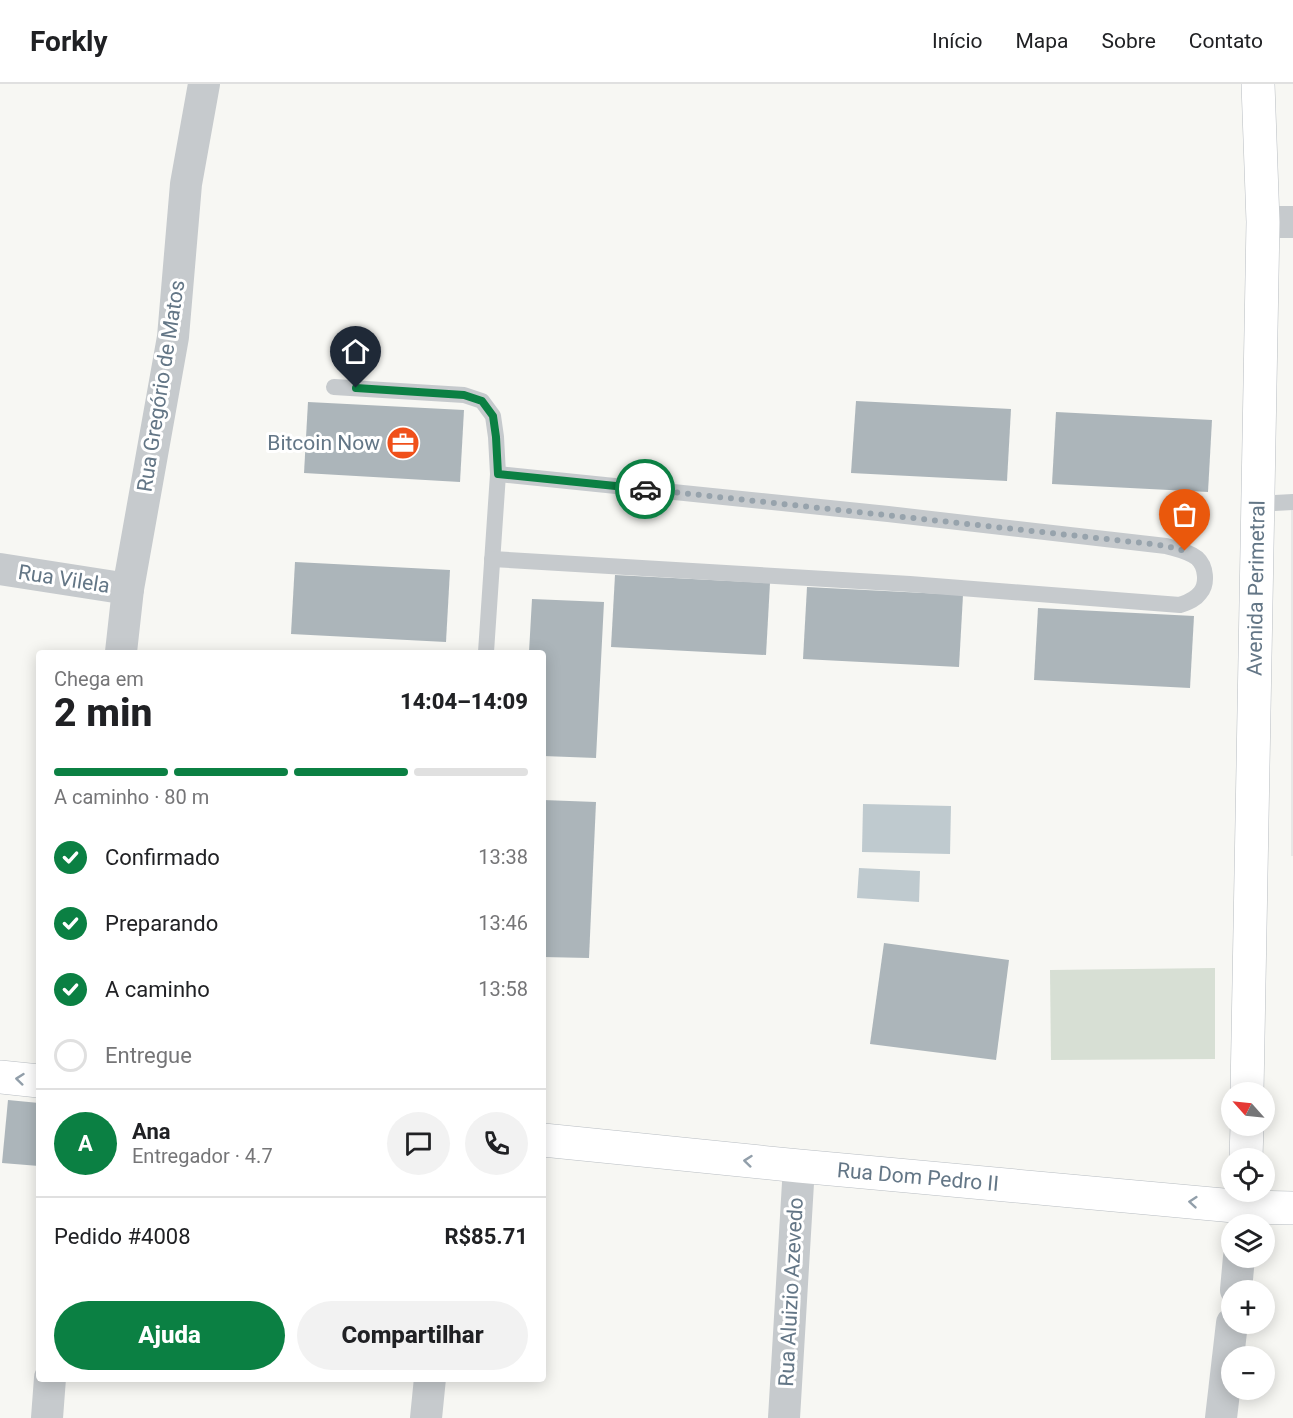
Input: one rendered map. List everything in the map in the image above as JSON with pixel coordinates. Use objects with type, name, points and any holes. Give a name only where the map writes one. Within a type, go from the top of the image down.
[{"type":"street","name":"Rua Gregório de Matos","points":[[121,650],[128,588],[173,337],[186,184],[204,84]]},
{"type":"street","name":"Avenida Perimetral","points":[[1247,1082],[1258,504],[1278,222],[1258,84]]},
{"type":"street","name":"Rua Vilela","points":[[0,569],[128,588]]},
{"type":"street","points":[[0,1077],[36,1081]]},
{"type":"street","name":"Rua Dom Pedro II","points":[[546,1140],[1244,1207],[1293,1208]]},
{"type":"street","name":"Rua Aluizio Azevedo","points":[[784,1418],[799,1166]]},
{"type":"street","points":[[1221,1418],[1231,1334]]},
{"type":"street","points":[[47,1418],[50,1382]]},
{"type":"street","points":[[426,1418],[430,1382]]},
{"type":"lane","points":[[334,387],[464,395],[482,401],[493,416],[498,474],[486,650]]},
{"type":"lane","points":[[492,559],[909,584],[1180,605],[1194,599],[1202,591],[1205,578],[1204,567],[1197,559],[1185,551],[1166,546],[888,514],[498,474]]},
{"type":"lane","points":[[1258,504],[1293,502]]},
{"type":"shaded area","points":[[1291,504],[1293,504],[1293,856],[1291,856]]},
{"type":"shaded area","points":[[863,804],[951,806],[950,854],[862,852]]},
{"type":"shaded area","points":[[859,868],[920,871],[919,902],[857,898]]},
{"type":"shaded area","points":[[1215,968],[1215,1059],[1051,1060],[1050,970]]},
{"type":"building","points":[[856,401],[1011,409],[1007,481],[851,473]]},
{"type":"building","points":[[308,402],[464,410],[460,482],[304,473]]},
{"type":"building","points":[[1056,412],[1212,420],[1208,492],[1052,484]]},
{"type":"building","points":[[295,562],[450,570],[446,642],[291,634]]},
{"type":"building","points":[[615,575],[770,583],[766,655],[611,647]]},
{"type":"building","points":[[807,587],[963,595],[959,667],[803,659]]},
{"type":"building","points":[[532,599],[604,602],[596,758],[546,756],[546,650],[529,650]]},
{"type":"building","points":[[1038,608],[1194,616],[1190,688],[1034,680]]},
{"type":"building","points":[[546,800],[596,802],[589,958],[546,957]]},
{"type":"building","points":[[884,943],[1009,960],[996,1060],[870,1044]]},
{"type":"building","points":[[8,1100],[36,1103],[36,1166],[2,1163]]},
{"type":"way so far","points":[[645,489],[1143,543],[1185,551]]},
{"type":"place","name":"Bitcoin Now","points":[[403,443]]},
{"type":"route","points":[[356,388],[464,395],[482,401],[493,416],[498,474],[645,489]]}]
